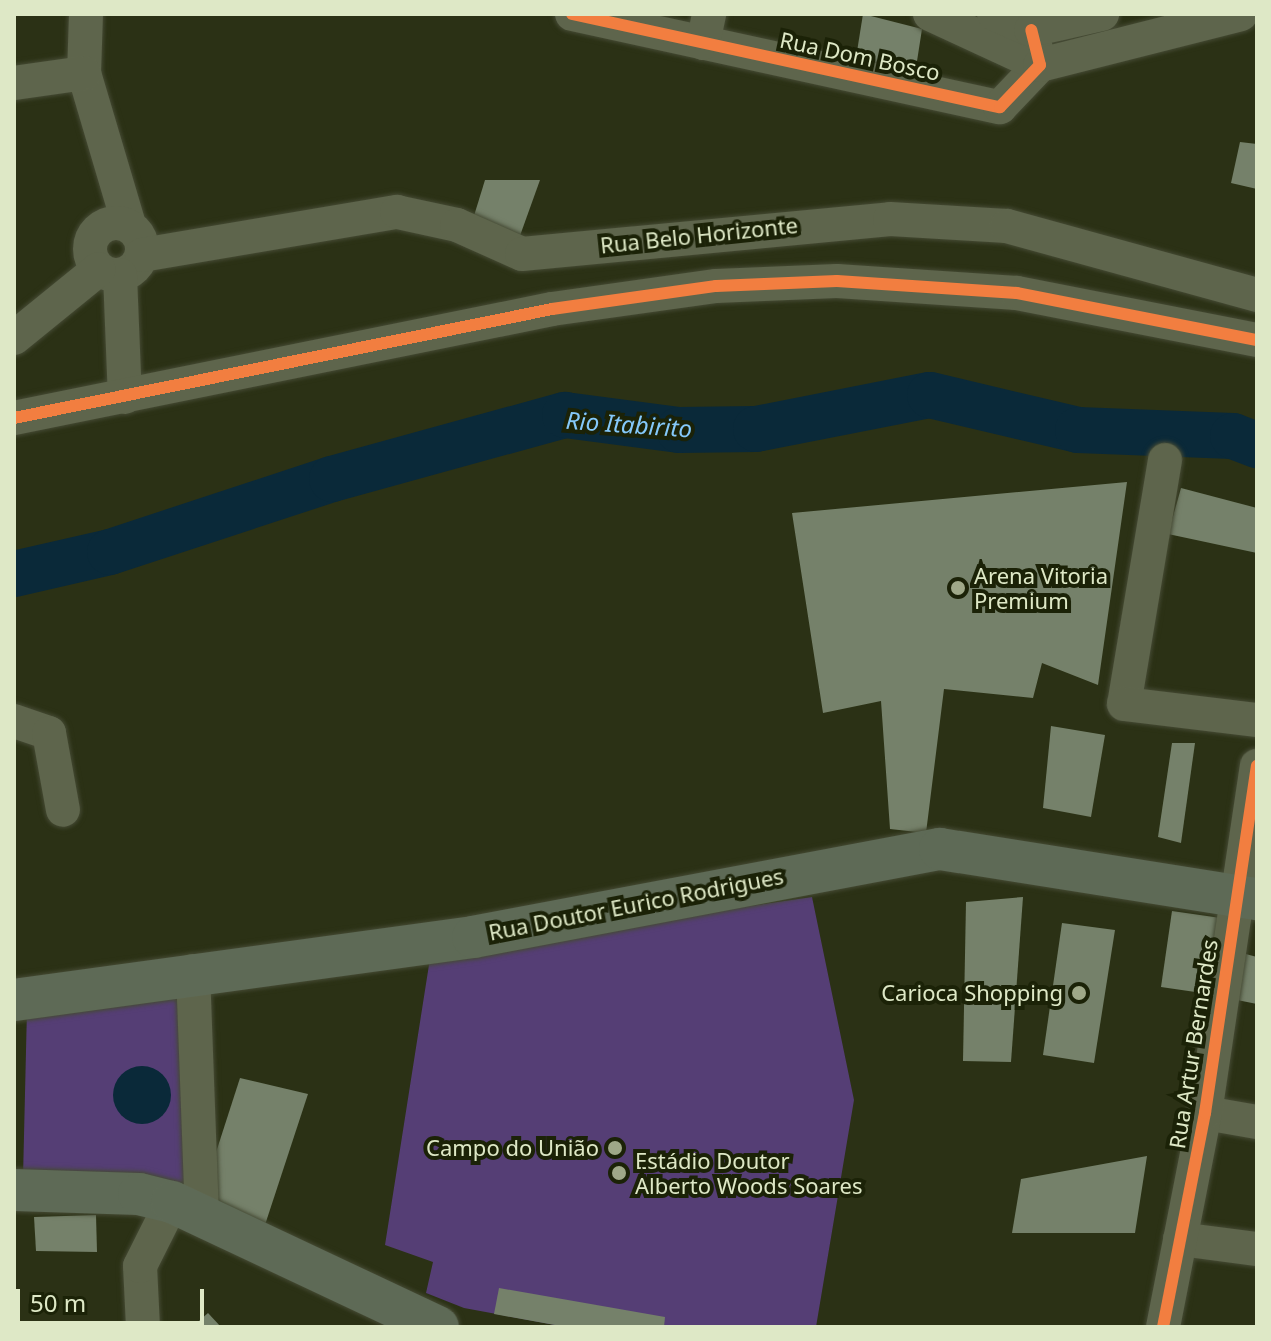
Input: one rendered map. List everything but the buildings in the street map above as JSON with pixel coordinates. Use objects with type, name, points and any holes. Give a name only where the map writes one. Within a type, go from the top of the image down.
[{"type":"main road","name":"Rua Doutor Eurico Rodrigues","points":[[14,1000],[193,971],[473,937],[940,849],[1247,897]]},
{"type":"main road","points":[[14,1190],[139,1194],[187,1208],[438,1327]]},
{"type":"street","points":[[86,14],[84,73],[122,256],[125,397]]},
{"type":"street","name":"Rua Dom Bosco","points":[[572,14],[706,28],[1000,107],[1040,65]]},
{"type":"street","points":[[930,14],[1040,65],[1241,14]]},
{"type":"street","points":[[994,14],[1031,30],[1102,14]]},
{"type":"street","points":[[1031,30],[1040,65]]},
{"type":"street","points":[[14,83],[84,73]]},
{"type":"street","name":"Rua Belo Horizonte","points":[[14,338],[122,256],[397,212],[457,225],[522,254],[890,219],[1007,226],[1257,295]]},
{"type":"street","points":[[14,418],[552,309],[716,286],[837,281],[1017,293],[1257,340]]},
{"type":"street","points":[[1165,460],[1124,704],[1257,720]]},
{"type":"street","points":[[14,721],[49,733],[63,810]]},
{"type":"street","name":"Rua Artur Bernardes","points":[[1163,1327],[1247,897],[1257,766]]},
{"type":"street","points":[[143,1327],[140,1266],[187,1208],[193,971]]},
{"type":"street","points":[[1205,1113],[1257,1122]]},
{"type":"street","points":[[1180,1239],[1257,1249]]},
{"type":"shaded area","name":"Estádio Doutor Alberto Woods Soares","points":[[812,897],[854,1100],[816,1327],[566,1327],[464,1308],[426,1293],[433,1262],[385,1245],[431,952]]},
{"type":"shaded area","points":[[191,985],[197,1194],[23,1178],[27,1009]]},
{"type":"water","points":[[142,1066],[153,1068],[162,1075],[169,1084],[169,1106],[162,1115],[153,1122],[142,1124],[131,1122],[122,1115],[115,1106],[113,1095],[115,1084],[122,1075],[131,1068]]},
{"type":"waterway","name":"Rio Itabirito","points":[[14,574],[110,552],[332,479],[565,415],[679,430],[756,429],[930,395],[1078,430],[1233,436],[1257,445]]},
{"type":"cycle path","points":[[572,14],[1000,107],[1040,65],[1031,30]]},
{"type":"cycle path","points":[[14,418],[552,309],[716,286],[837,281],[1017,293],[1257,340]]},
{"type":"cycle path","points":[[1163,1327],[1205,1113],[1257,766]]},
{"type":"place","name":"Arena Vitoria Premium","points":[[958,588]]},
{"type":"place","name":"Carioca Shopping","points":[[1079,993]]},
{"type":"place","name":"Campo do União","points":[[615,1148]]},
{"type":"place","name":"Estádio Doutor Alberto Woods Soares","points":[[619,1173]]}]
